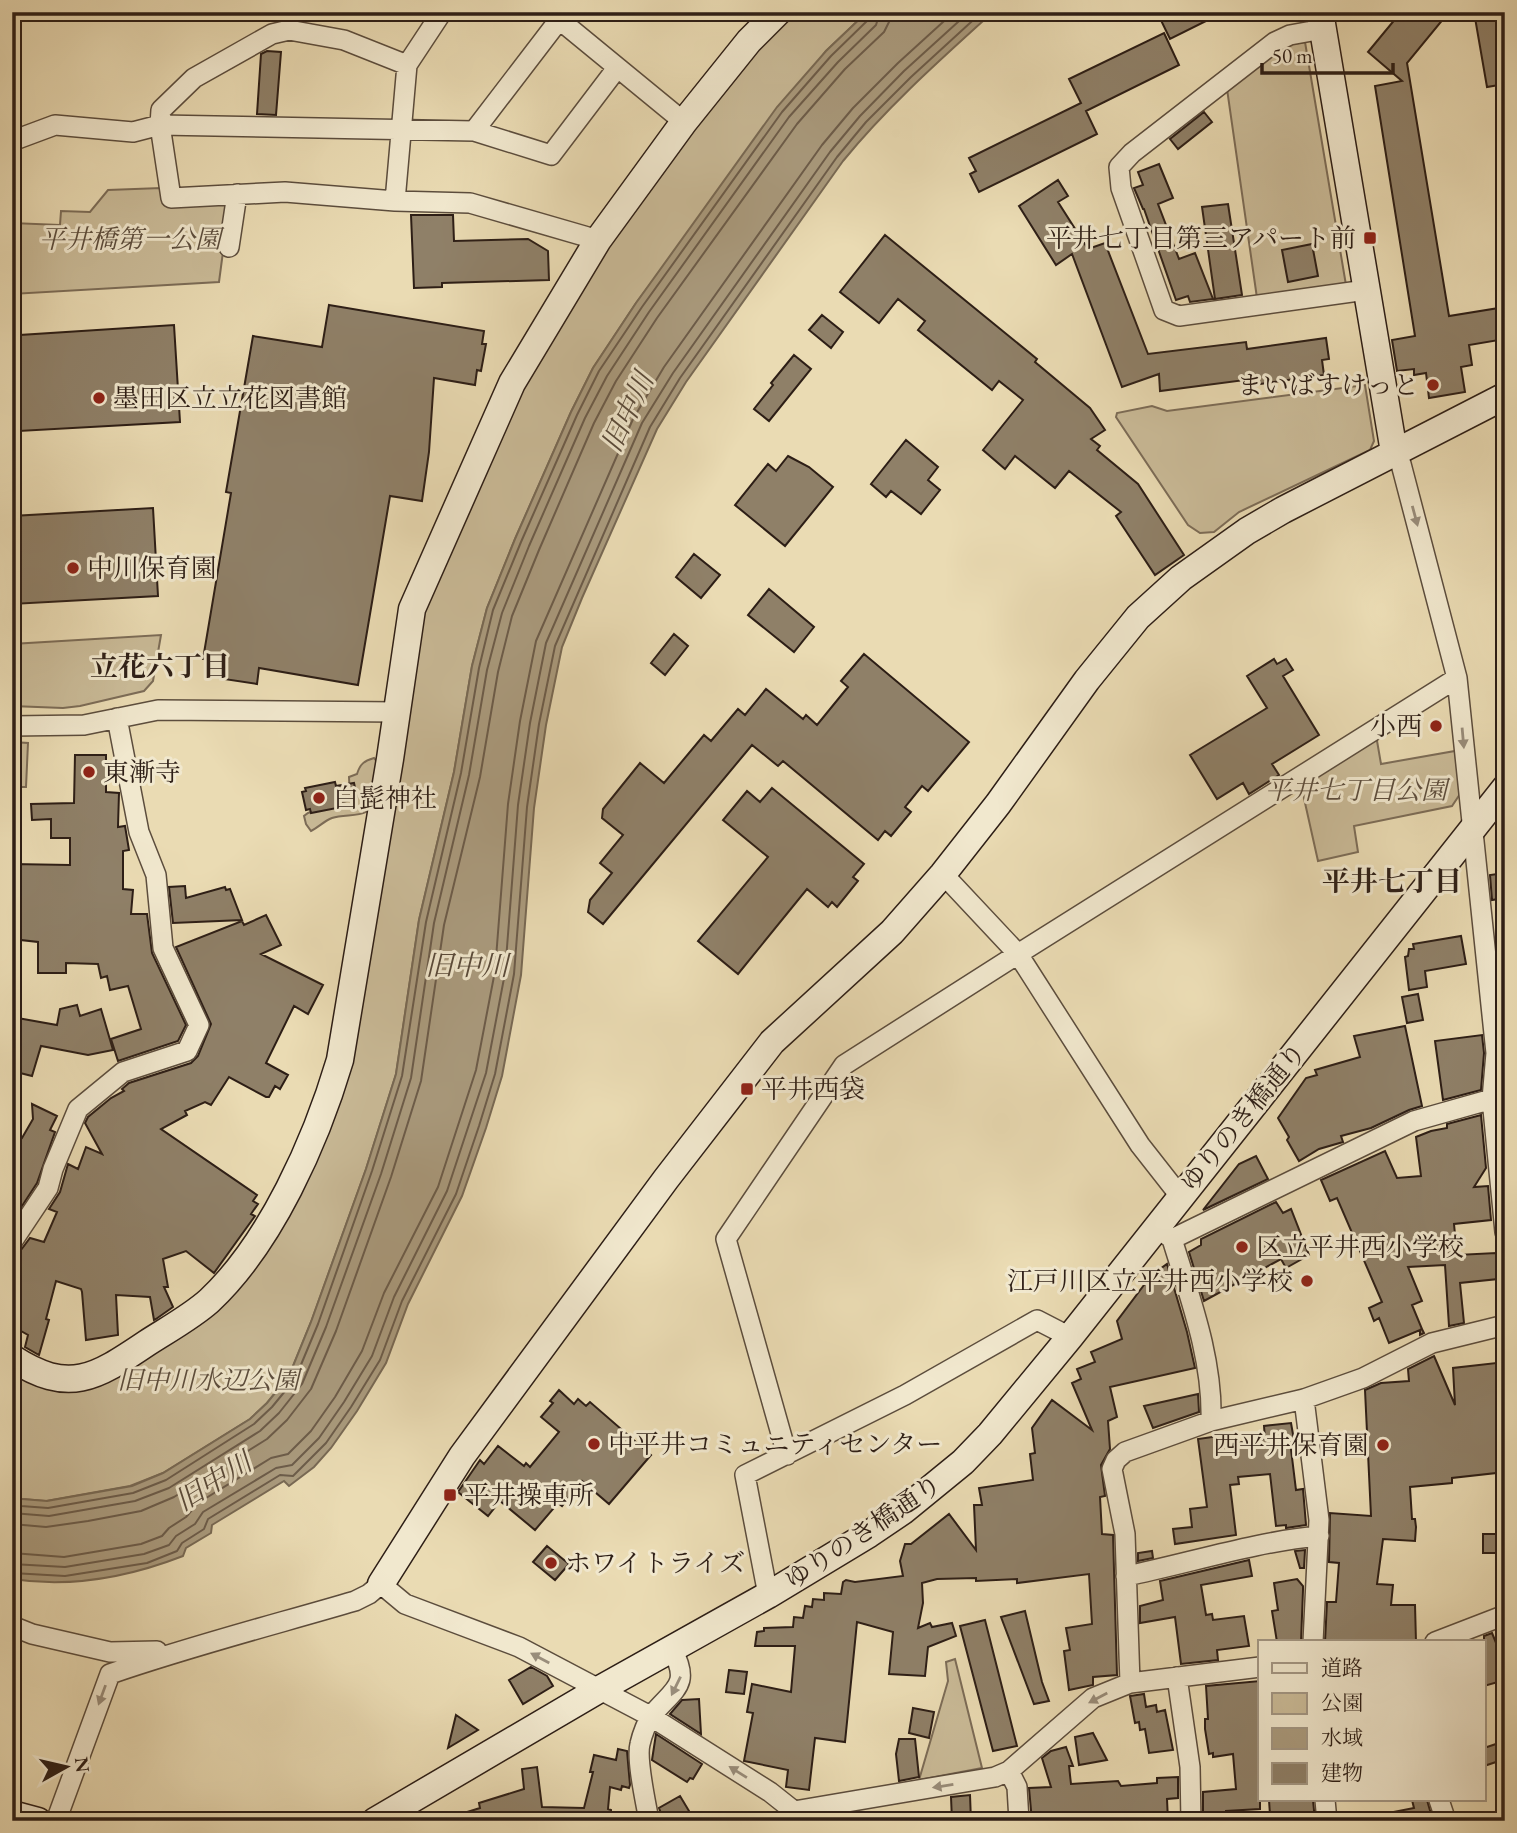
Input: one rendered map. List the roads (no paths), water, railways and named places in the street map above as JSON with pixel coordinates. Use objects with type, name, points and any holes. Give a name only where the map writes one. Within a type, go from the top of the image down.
[{"type":"street","points":[[395,201],[407,65],[442,12]]},
{"type":"street","points":[[12,1358],[44,1376],[63,1380],[80,1379],[96,1373],[141,1347],[206,1303],[233,1276],[256,1245],[296,1175],[330,1093],[340,1060],[412,610],[512,383],[598,240],[684,122],[748,41],[778,12]]},
{"type":"street","points":[[474,131],[555,16],[684,122]]},
{"type":"street","points":[[1366,290],[1179,316],[1164,310],[1121,188],[1118,167],[1152,137],[1275,42],[1321,21],[1394,452],[1401,464],[1457,678],[1496,1053],[1505,1231]]},
{"type":"street","points":[[407,65],[344,40],[289,30],[272,34],[194,78],[161,110],[160,125],[171,198],[285,192],[395,201],[470,203],[598,240]]},
{"type":"street","points":[[12,141],[55,125],[133,132],[160,125],[403,129],[474,131],[551,155],[617,68]]},
{"type":"street","points":[[229,247],[237,194]]},
{"type":"street","points":[[56,1821],[110,1674],[176,1651],[355,1601],[381,1584],[462,1457],[666,1179],[772,1042],[892,932],[943,874],[998,804],[1087,680],[1155,600],[1247,530],[1505,396]]},
{"type":"street","points":[[787,1455],[726,1239],[845,1065],[1457,678]]},
{"type":"street","points":[[12,726],[61,727],[158,710],[397,712]]},
{"type":"street","points":[[12,1242],[48,1188],[78,1109],[123,1072],[187,1051],[199,1025],[163,948],[156,875],[139,832],[117,719]]},
{"type":"street","name":"ゆりのき橋通り","points":[[375,1821],[600,1689],[768,1595],[881,1527],[932,1489],[990,1434],[1070,1337],[1164,1233],[1180,1196],[1505,788]]},
{"type":"street","points":[[943,874],[1018,954],[1140,1145],[1180,1196]]},
{"type":"street","points":[[1211,1421],[1212,1399],[1197,1320],[1164,1233],[1497,1086]]},
{"type":"street","points":[[768,1595],[745,1475],[905,1395],[1037,1320],[1070,1337]]},
{"type":"street","points":[[1130,1684],[1125,1534],[1112,1469],[1116,1460],[1125,1452],[1211,1421],[1304,1399],[1363,1378],[1432,1343],[1505,1325]]},
{"type":"street","points":[[1304,1399],[1319,1520],[1313,1640]]},
{"type":"street","points":[[1126,1576],[1280,1539],[1319,1536]]},
{"type":"street","points":[[381,1584],[405,1604],[519,1647],[650,1716],[770,1792],[795,1816],[976,1781],[1009,1770],[1093,1698],[1130,1684],[1258,1667]]},
{"type":"street","points":[[1439,1640],[1505,1615]]},
{"type":"street","points":[[12,1626],[32,1634],[110,1652],[176,1651]]},
{"type":"street","points":[[649,1821],[639,1746],[650,1716],[673,1694],[682,1674],[672,1649]]},
{"type":"street","points":[[1177,1677],[1190,1767],[1191,1821]]},
{"type":"street","points":[[1009,1770],[1017,1787],[1019,1821]]},
{"type":"street","points":[[1325,1801],[1327,1821]]},
{"type":"street","points":[[1439,1801],[1446,1821]]},
{"type":"street","points":[[12,1814],[37,1821]]},
{"type":"water","name":"旧中川","points":[[867,12],[993,12],[896,102],[843,161],[686,382],[657,429],[562,647],[546,725],[534,808],[521,975],[502,1076],[462,1196],[408,1304],[386,1363],[357,1411],[314,1467],[289,1486],[284,1481],[212,1525],[211,1533],[186,1548],[183,1556],[142,1570],[99,1579],[56,1582],[12,1579],[12,1496],[47,1501],[132,1486],[163,1473],[250,1419],[289,1376],[366,1169],[396,1074],[419,920],[454,772],[472,666],[487,608],[515,539],[593,368],[636,303],[777,107],[826,51]]},
{"type":"place","name":"平井七丁目第三アパート前","points":[[1370,238]]},
{"type":"place","name":"まいばすけっと","points":[[1433,385]]},
{"type":"place","name":"墨田区立立花図書館","points":[[99,398]]},
{"type":"place","name":"中川保育園","points":[[73,568]]},
{"type":"place","name":"小西","points":[[1436,726]]},
{"type":"place","name":"東漸寺","points":[[89,772]]},
{"type":"place","name":"白髭神社","points":[[319,798]]},
{"type":"place","name":"平井西袋","points":[[747,1089]]},
{"type":"place","name":"区立平井西小学校","points":[[1242,1247]]},
{"type":"place","name":"江戸川区立平井西小学校","points":[[1307,1281]]},
{"type":"place","name":"中平井コミュニティセンター","points":[[594,1444]]},
{"type":"place","name":"西平井保育園","points":[[1383,1445]]},
{"type":"place","name":"平井操車所","points":[[450,1495]]},
{"type":"place","name":"ホワイトライズ","points":[[551,1563]]},
{"type":"district","name":"立花六丁目","points":[[160,666]]},
{"type":"district","name":"平井七丁目","points":[[1392,881]]},
{"type":"park label","name":"平井橋第一公園","points":[[130,239]]},
{"type":"park label","name":"平井七丁目公園","points":[[1356,790]]},
{"type":"park label","name":"旧中川水辺公園","points":[[208,1380]]}]
